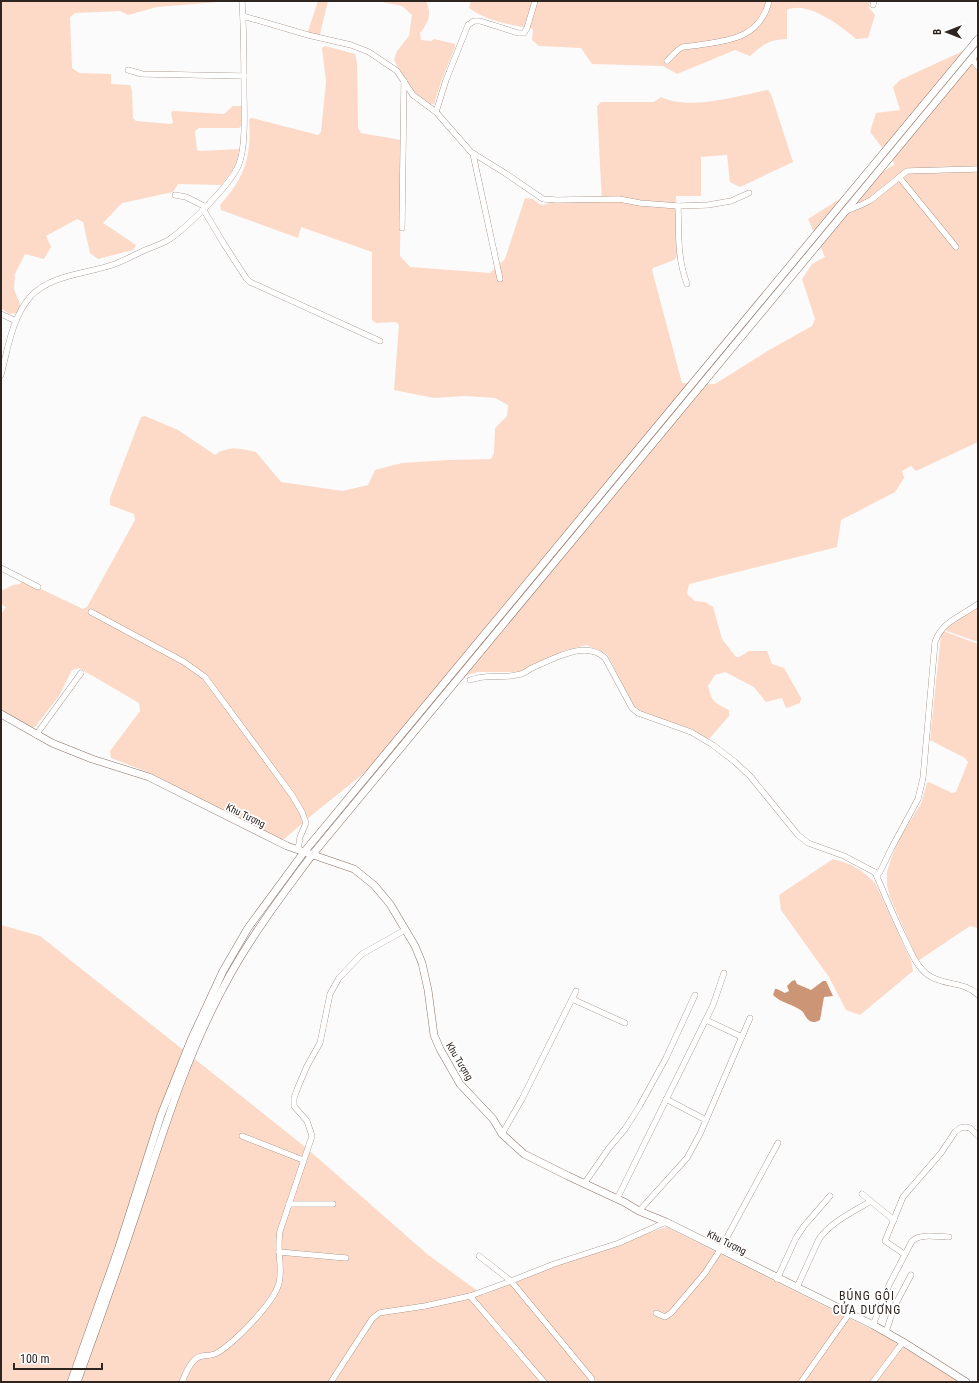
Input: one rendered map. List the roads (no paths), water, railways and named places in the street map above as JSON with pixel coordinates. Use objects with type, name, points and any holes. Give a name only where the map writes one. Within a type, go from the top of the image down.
[{"type":"main road","points":[[70,1382],[118,1250],[161,1115],[191,1040],[223,971],[248,928],[301,851],[978,39]]},
{"type":"main road","points":[[77,1382],[123,1253],[167,1119],[197,1042],[230,976],[255,933],[312,855],[978,51]]},
{"type":"main road","name":"Khu Tượng","points":[[1,714],[52,743],[92,759],[149,777],[287,846],[354,869],[374,885],[390,904],[415,946],[422,963],[428,990],[434,1035],[460,1084],[493,1119],[502,1134],[524,1154],[584,1184],[617,1198],[639,1211],[666,1222],[777,1279],[873,1325],[966,1382]]},
{"type":"street","points":[[1,375],[12,332],[19,313],[31,296],[43,286],[78,273],[115,264],[169,239],[204,208],[231,178],[239,164],[244,121],[242,1]]},
{"type":"street","points":[[436,112],[446,80],[468,25],[474,21],[480,21],[518,33],[524,33],[527,28],[535,1]]},
{"type":"street","points":[[667,61],[682,48],[735,39],[750,31],[759,22],[767,9],[769,1]]},
{"type":"street","points":[[243,16],[308,35],[362,48],[393,67],[417,99],[436,112],[466,147],[474,154],[543,199],[619,199],[640,204],[678,206],[731,201],[749,193]]},
{"type":"street","points":[[972,59],[978,67]]},
{"type":"street","points":[[128,70],[142,74],[244,76]]},
{"type":"street","points":[[402,228],[404,81]]},
{"type":"street","points":[[474,154],[500,278]]},
{"type":"street","points":[[846,211],[871,200],[907,171],[978,169]]},
{"type":"street","points":[[899,177],[956,247]]},
{"type":"street","points":[[174,195],[186,197],[204,208],[224,244],[250,282],[380,341]]},
{"type":"street","points":[[678,206],[679,252],[681,268],[687,284]]},
{"type":"street","points":[[1,314],[16,321]]},
{"type":"street","points":[[1,568],[38,587]]},
{"type":"street","points":[[470,680],[488,675],[516,676],[576,651],[592,650],[600,653],[605,658],[632,708],[638,713],[691,732],[713,745],[736,762],[750,776],[791,827],[808,843],[844,856],[878,874],[918,799],[923,778],[935,642],[937,636],[941,629],[950,621],[969,611],[978,604]]},
{"type":"street","points":[[91,612],[184,662],[205,677],[292,795],[302,812],[306,823],[300,837],[301,851]]},
{"type":"street","points":[[36,735],[81,673]]},
{"type":"street","points":[[875,872],[892,913],[916,963],[928,976],[939,981],[970,988],[978,995]]},
{"type":"street","points":[[182,1382],[195,1360],[199,1357],[218,1353],[258,1316],[270,1301],[279,1283],[280,1231],[312,1136],[307,1121],[294,1106],[294,1098],[307,1066],[320,1043],[330,994],[339,978],[362,954],[405,930]]},
{"type":"street","points":[[617,1198],[706,1020],[719,991],[724,973]]},
{"type":"street","points":[[502,1134],[522,1100],[576,990]]},
{"type":"street","points":[[584,1184],[609,1148],[625,1129],[639,1107],[666,1058],[695,995]]},
{"type":"street","points":[[572,999],[625,1023]]},
{"type":"street","points":[[639,1211],[687,1158],[706,1120],[750,1018]]},
{"type":"street","points":[[706,1020],[742,1037]]},
{"type":"street","points":[[666,1099],[706,1120]]},
{"type":"street","points":[[904,1254],[887,1244],[885,1241],[903,1197],[941,1153],[954,1132],[965,1127],[970,1128],[978,1136]]},
{"type":"street","points":[[242,1136],[304,1160]]},
{"type":"street","points":[[656,1313],[665,1317],[671,1313],[705,1273],[720,1250],[778,1143]]},
{"type":"street","points":[[862,1194],[894,1220]]},
{"type":"street","points":[[777,1279],[796,1238],[804,1226],[830,1196]]},
{"type":"street","points":[[796,1288],[819,1239],[823,1234],[839,1221],[870,1201]]},
{"type":"street","points":[[289,1204],[333,1204]]},
{"type":"street","points":[[331,1382],[368,1324],[379,1313],[425,1306],[470,1296],[511,1282],[554,1264],[619,1243],[666,1222]]},
{"type":"street","points":[[873,1325],[889,1285],[912,1241],[920,1236],[949,1237]]},
{"type":"street","points":[[279,1252],[346,1258]]},
{"type":"street","points":[[479,1256],[511,1282],[592,1379],[592,1382]]},
{"type":"street","points":[[886,1332],[894,1307],[911,1275]]},
{"type":"street","points":[[470,1296],[544,1382]]},
{"type":"street","points":[[801,1382],[849,1314]]},
{"type":"street","points":[[873,1382],[903,1342]]},
{"type":"district","name":"BÚNG GỘI CỬA DƯƠNG","points":[[867,1303]]}]
